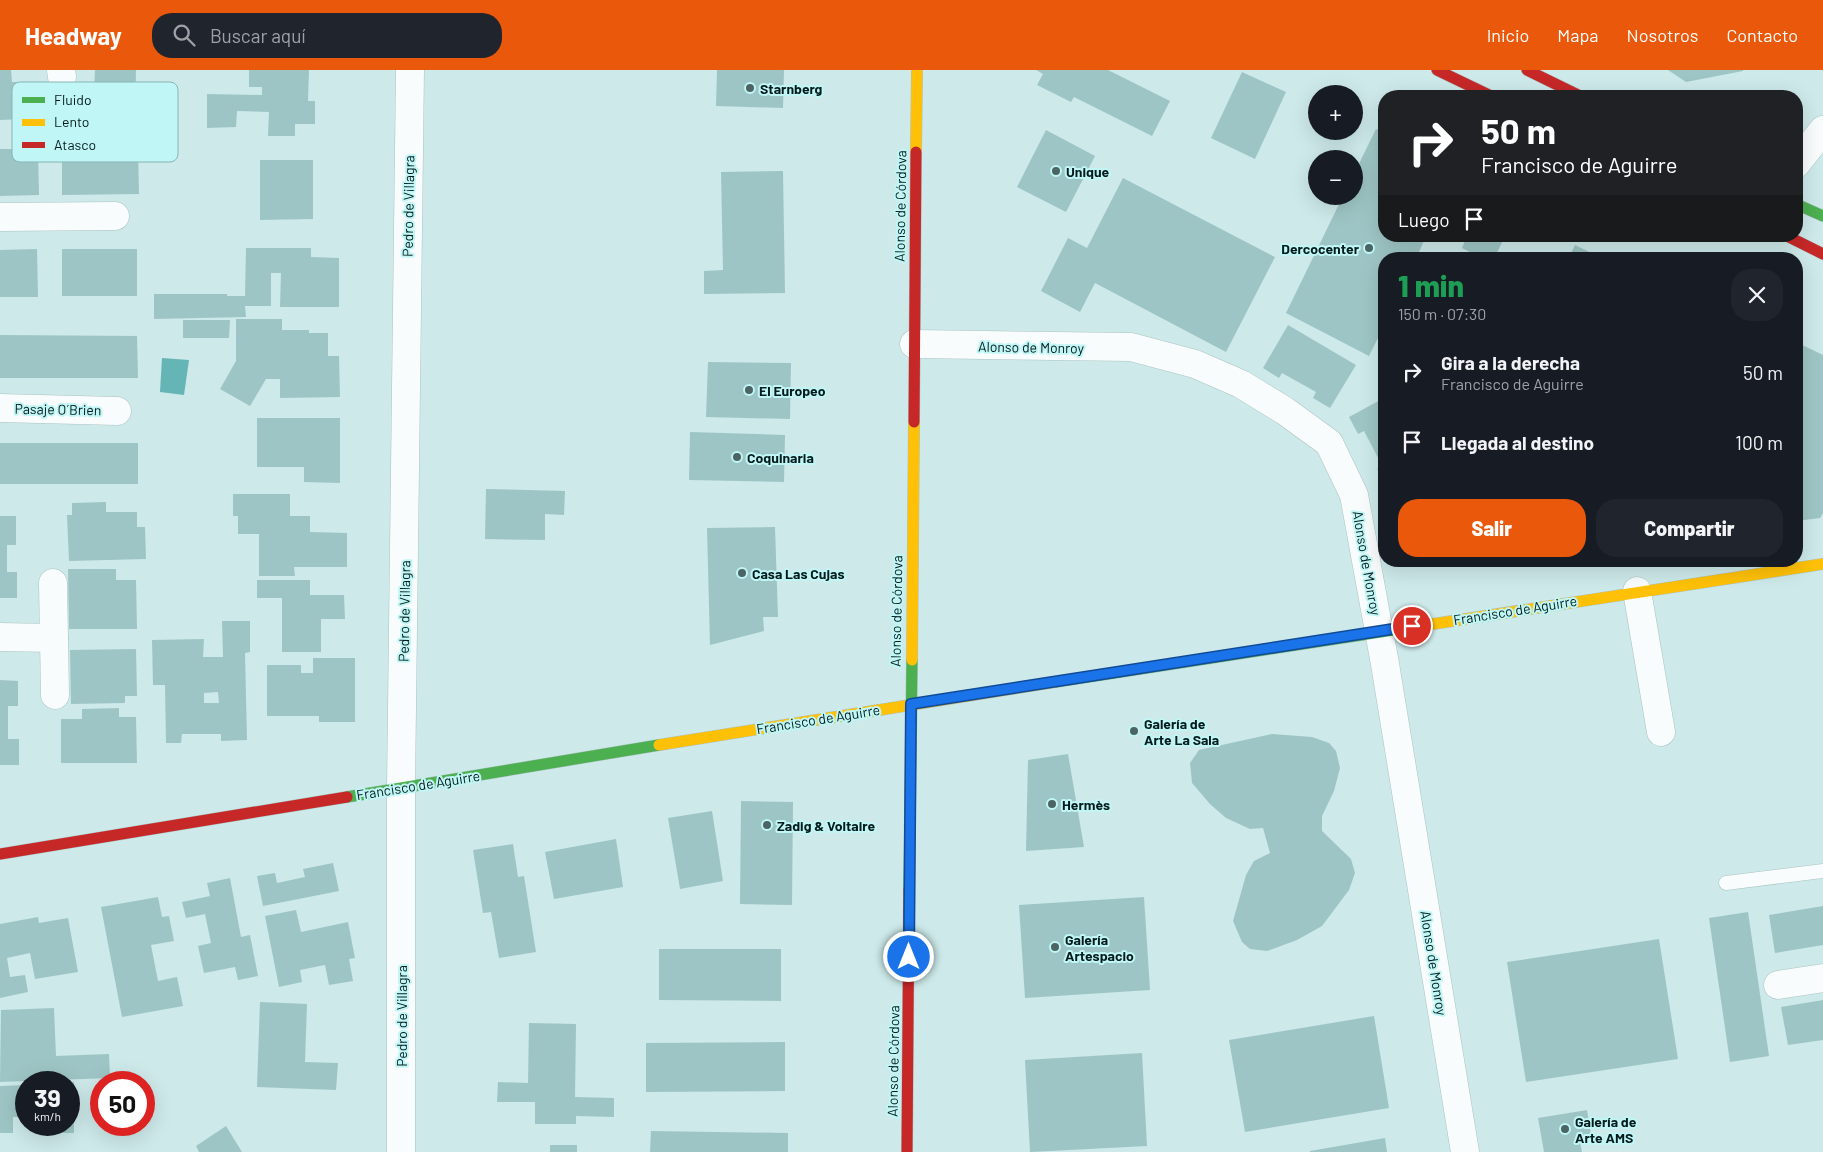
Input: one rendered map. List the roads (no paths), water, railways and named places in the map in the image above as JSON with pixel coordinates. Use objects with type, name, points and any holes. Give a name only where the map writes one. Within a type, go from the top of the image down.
[{"type":"street","name":"Pedro de Villagra","points":[[402,1152],[401,788],[410,70]]},
{"type":"street","name":"Alonso de Córdova","points":[[907,1152],[917,70]]},
{"type":"street","points":[[1437,70],[1479,90]]},
{"type":"street","points":[[1527,70],[1568,90]]},
{"type":"street","points":[[1803,155],[1823,130]]},
{"type":"street","points":[[1803,207],[1823,216]]},
{"type":"street","points":[[0,216],[115,216]]},
{"type":"street","points":[[1799,242],[1823,254]]},
{"type":"street","name":"Alonso de Monroy","points":[[914,344],[1130,347],[1195,364],[1241,384],[1285,411],[1329,443],[1354,495],[1379,631],[1464,1152]]},
{"type":"street","name":"Pasaje O´Brien","points":[[0,408],[117,411]]},
{"type":"street","name":"Francisco de Aguirre","points":[[1803,567],[1823,564]]},
{"type":"street","name":"Francisco de Aguirre","points":[[0,854],[911,704],[1802,567]]},
{"type":"street","points":[[53,583],[55,695]]},
{"type":"street","points":[[1637,591],[1661,732]]},
{"type":"street","points":[[0,637],[54,638]]},
{"type":"street","points":[[1778,985],[1823,978]]},
{"type":"lane","points":[[1726,883],[1823,871]]},
{"type":"water","points":[[162,358],[189,360],[184,395],[160,392]]},
{"type":"place","name":"Starnberg","points":[[750,88]]},
{"type":"place","name":"Unique","points":[[1056,171]]},
{"type":"place","name":"Dercocenter","points":[[1369,248]]},
{"type":"place","name":"El Europeo","points":[[749,390]]},
{"type":"place","name":"Coquinaria","points":[[737,457]]},
{"type":"place","name":"Casa Las Cujas","points":[[742,573]]},
{"type":"place","name":"Galería de Arte La Sala","points":[[1134,731]]},
{"type":"place","name":"Hermès","points":[[1052,804]]},
{"type":"place","name":"Zadig & Voltaire","points":[[767,825]]},
{"type":"place","name":"Galería Artespacio","points":[[1055,947]]},
{"type":"place","name":"Galería de Arte AMS","points":[[1565,1129]]}]
